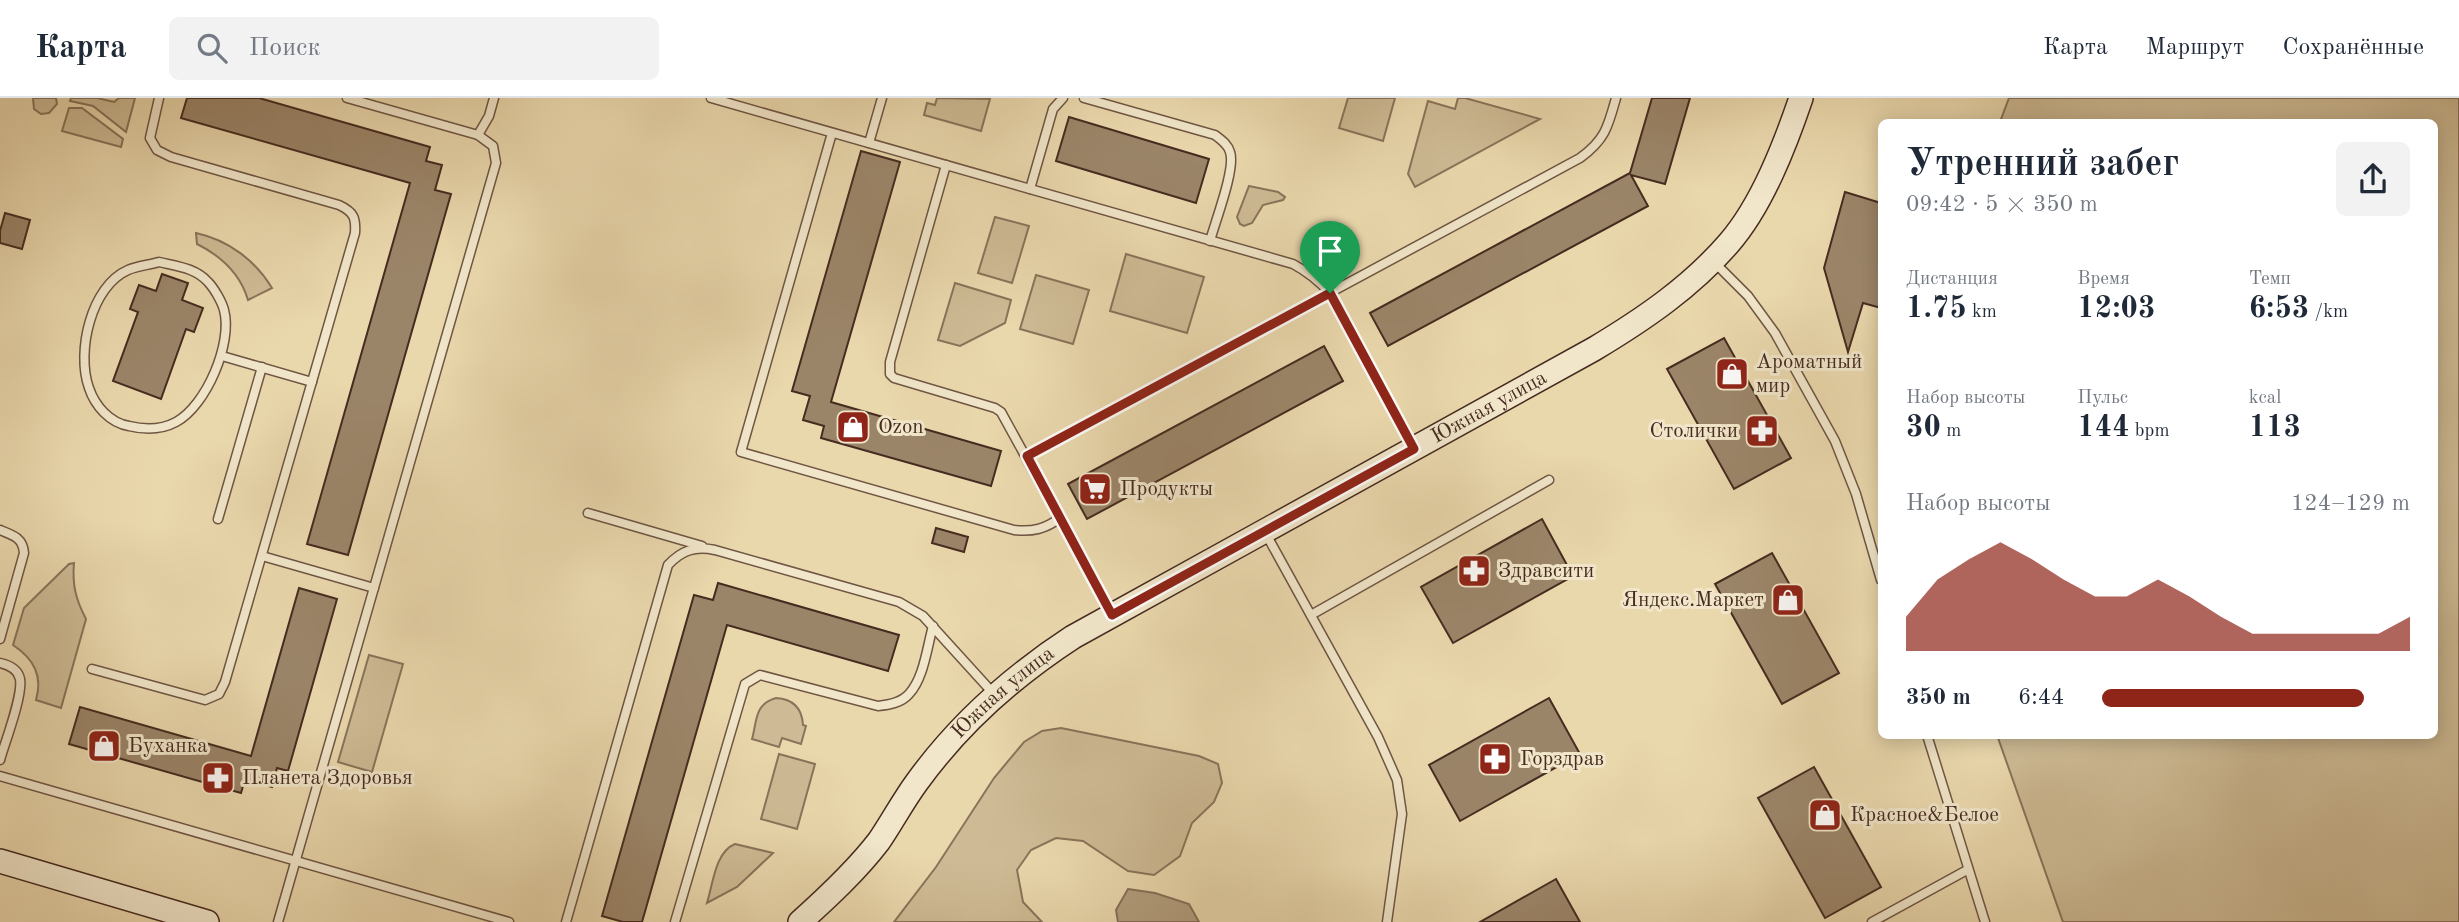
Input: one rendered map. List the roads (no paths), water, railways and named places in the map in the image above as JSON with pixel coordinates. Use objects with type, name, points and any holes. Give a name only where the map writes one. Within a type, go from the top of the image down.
[{"type":"street","name":"Южная улица","points":[[800,922],[840,887],[878,842],[918,781],[967,723],[1035,661],[1112,615],[1638,323],[1675,296],[1731,240],[1754,205],[1780,154],[1801,98]]},
{"type":"street","points":[[0,861],[207,922]]},
{"type":"lane","points":[[92,669],[205,700],[219,694],[225,682],[355,233],[356,219],[350,210],[340,205],[171,157],[156,150],[150,138],[159,98]]},
{"type":"lane","points":[[278,922],[496,163],[493,146],[478,135],[347,98]]},
{"type":"lane","points":[[478,135],[489,116],[494,98]]},
{"type":"lane","points":[[711,98],[1293,264],[1314,276],[1330,293],[1414,449]]},
{"type":"lane","points":[[869,143],[881,98]]},
{"type":"lane","points":[[1030,189],[1053,110],[1063,98]]},
{"type":"lane","points":[[1084,98],[1215,135],[1226,144],[1231,153],[1231,168],[1210,241]]},
{"type":"lane","points":[[1027,456],[1580,158],[1605,135],[1616,98]]},
{"type":"lane","points":[[832,133],[741,452],[1014,530],[1030,531],[1047,527],[1060,519]]},
{"type":"lane","points":[[946,165],[888,370],[894,378],[995,408],[1006,418],[1112,615]]},
{"type":"lane","points":[[1713,260],[1748,296],[1775,333],[1835,441],[1856,494],[1878,570]]},
{"type":"lane","points":[[159,262],[187,268],[208,281],[224,309],[222,356],[200,402],[179,421],[164,427],[144,429],[124,426],[108,417],[97,404],[87,381],[82,353],[92,317],[106,286],[127,270],[159,262]]},
{"type":"lane","points":[[222,356],[312,382]]},
{"type":"lane","points":[[218,519],[262,367]]},
{"type":"lane","points":[[1311,615],[1549,481]]},
{"type":"lane","points":[[587,513],[900,602],[923,616],[995,696]]},
{"type":"lane","points":[[0,530],[16,536],[21,541],[24,553],[0,639]]},
{"type":"lane","points":[[1265,532],[1378,737],[1397,780],[1402,814],[1387,922]]},
{"type":"lane","points":[[566,922],[668,565],[677,555],[688,549],[702,547],[715,550]]},
{"type":"lane","points":[[262,556],[374,588]]},
{"type":"lane","points":[[675,922],[745,684],[760,675],[878,706],[893,704],[909,694],[919,674],[933,626]]},
{"type":"lane","points":[[0,663],[16,670],[20,679],[20,693],[0,760]]},
{"type":"lane","points":[[1928,739],[1985,922]]},
{"type":"lane","points":[[0,776],[509,922]]},
{"type":"lane","points":[[1872,922],[1967,870]]},
{"type":"place","name":"Ароматный мир","points":[[1732,374]]},
{"type":"place","name":"Ozon","points":[[853,427]]},
{"type":"place","name":"Столички","points":[[1762,431]]},
{"type":"place","name":"Продукты","points":[[1095,489]]},
{"type":"place","name":"Здравсити","points":[[1474,571]]},
{"type":"place","name":"Яндекс.Маркет","points":[[1788,600]]},
{"type":"place","name":"Буханка","points":[[104,746]]},
{"type":"place","name":"Горздрав","points":[[1495,759]]},
{"type":"place","name":"Планета Здоровья","points":[[218,778]]},
{"type":"place","name":"Красное&Белое","points":[[1825,815]]}]
